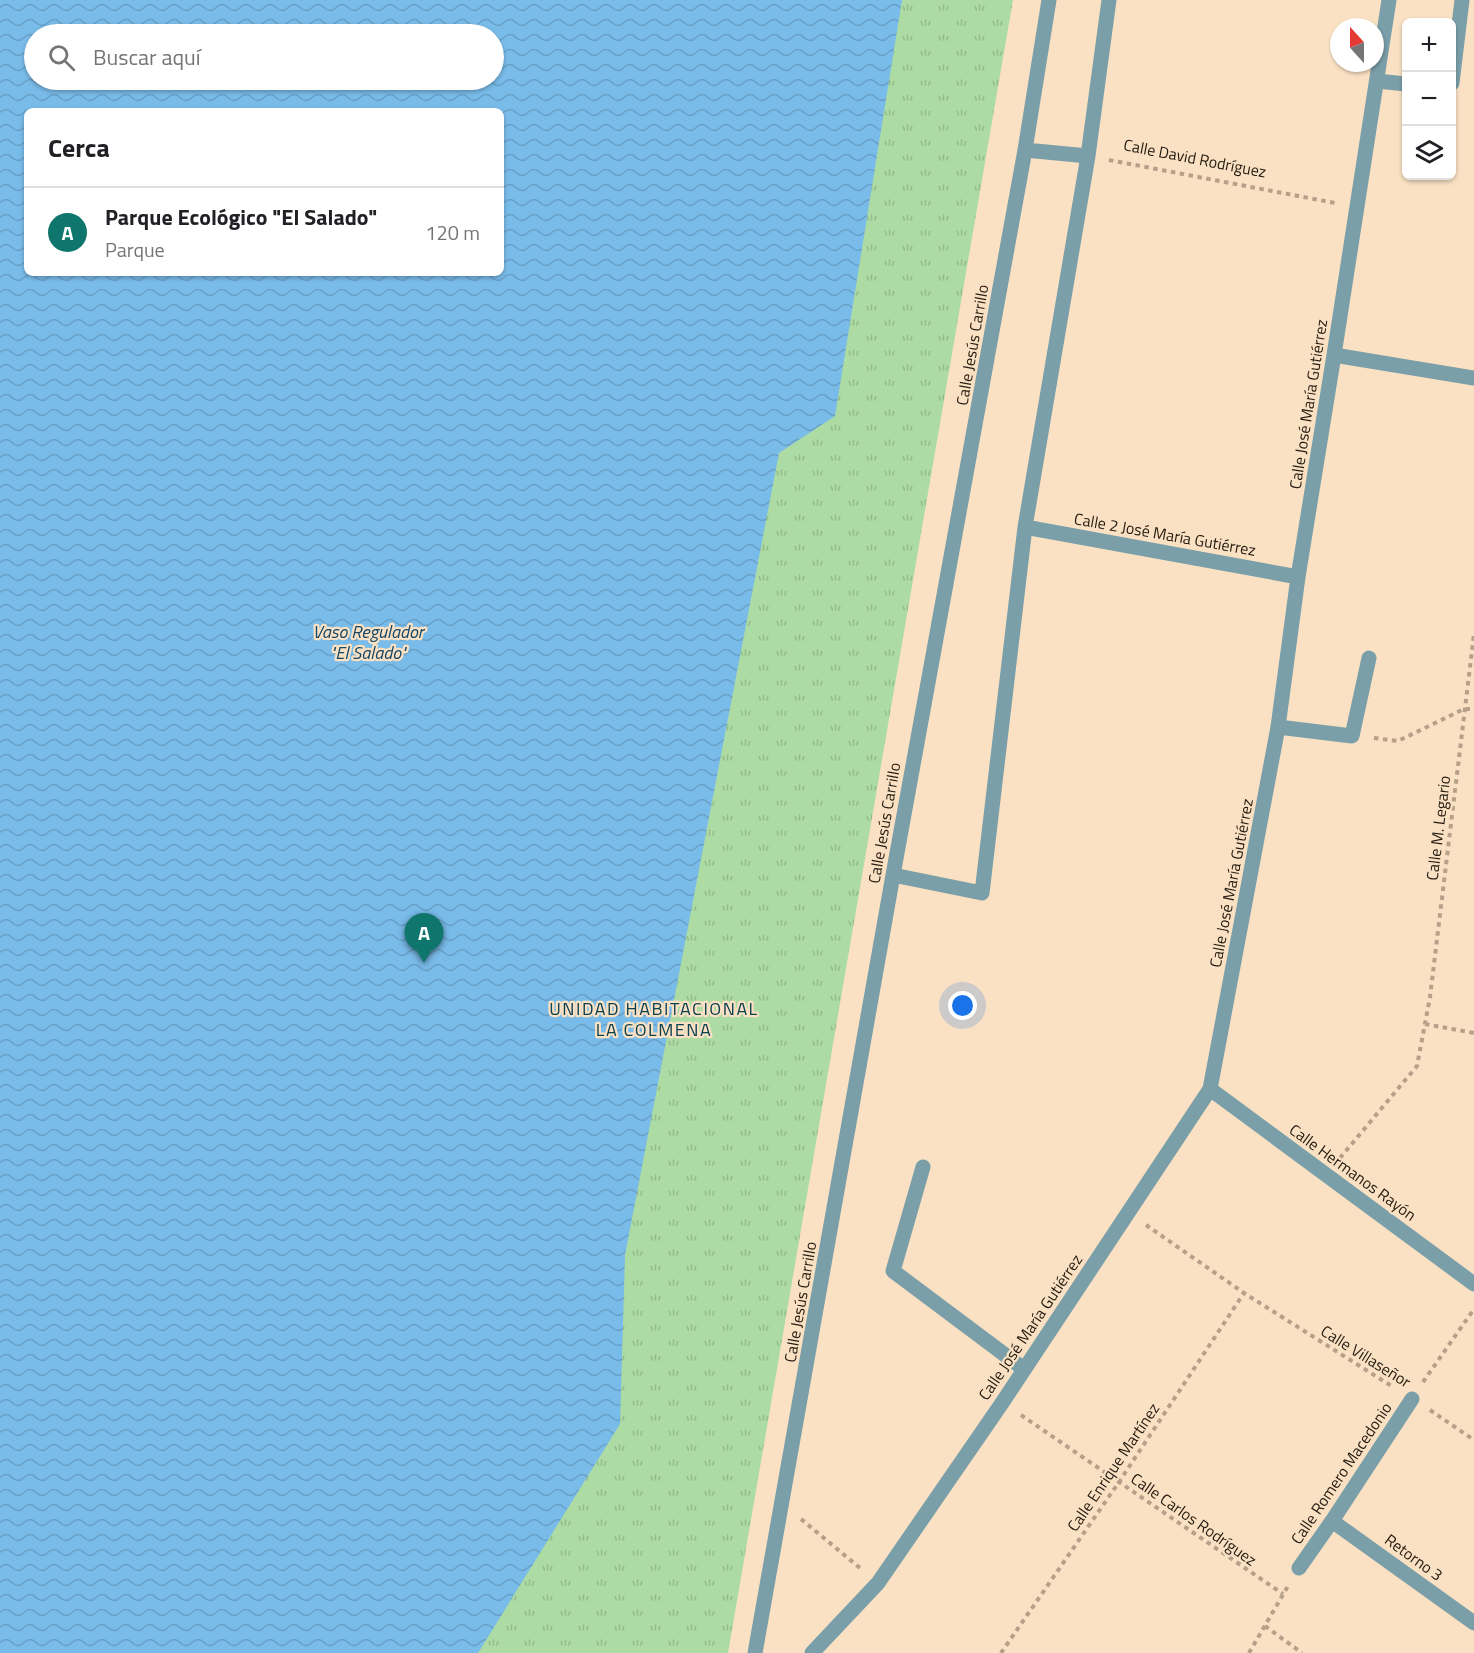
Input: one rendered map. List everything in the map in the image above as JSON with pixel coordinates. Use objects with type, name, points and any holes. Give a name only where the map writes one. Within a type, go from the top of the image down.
[{"type":"street","name":"Calle Jesús Carrillo","points":[[755,1653],[1025,150],[1049,0]]},
{"type":"street","points":[[893,875],[981,893],[1025,527],[1088,156],[1109,0]]},
{"type":"street","name":"Calle José María Gutiérrez","points":[[812,1653],[878,1583],[1002,1402],[1210,1089],[1278,727],[1298,577],[1335,355],[1389,0]]},
{"type":"street","points":[[1453,72],[1462,0]]},
{"type":"street","points":[[1377,81],[1402,84]]},
{"type":"street","points":[[1025,150],[1088,156]]},
{"type":"street","points":[[1335,355],[1474,378]]},
{"type":"street","name":"Calle 2 José María Gutiérrez","points":[[1025,527],[1298,577]]},
{"type":"street","points":[[1278,727],[1352,736],[1369,658]]},
{"type":"street","name":"Calle Hermanos Rayón","points":[[1210,1089],[1474,1284]]},
{"type":"street","points":[[923,1167],[893,1271],[1024,1369]]},
{"type":"street","name":"Calle Romero Macedonio","points":[[1299,1568],[1412,1399]]},
{"type":"street","name":"Retorno 3","points":[[1332,1521],[1474,1623]]},
{"type":"path","name":"Calle David Rodríguez","points":[[1088,156],[1357,207]]},
{"type":"path","name":"Calle M. Legario","points":[[1326,1175],[1417,1066],[1425,1024],[1474,634]]},
{"type":"path","points":[[1352,736],[1398,741],[1464,709],[1474,710]]},
{"type":"path","points":[[1425,1024],[1474,1033]]},
{"type":"path","name":"Calle Villaseñor","points":[[1128,1212],[1244,1293],[1474,1440]]},
{"type":"path","name":"Calle Enrique Martínez","points":[[1001,1653],[1119,1482],[1244,1293]]},
{"type":"path","points":[[1412,1399],[1474,1309]]},
{"type":"path","name":"Calle Carlos Rodríguez","points":[[1002,1402],[1283,1594],[1265,1626]]},
{"type":"path","points":[[782,1503],[878,1583]]},
{"type":"path","points":[[1249,1653],[1265,1626],[1302,1653]]},
{"type":"green space","name":"Vaso Regulador \"El Salado\"","points":[[0,0],[1013,0],[728,1653],[0,1653]]},
{"type":"water","name":"Vaso Regulador \"El Salado\"","points":[[0,0],[902,0],[835,416],[779,453],[625,1255],[620,1424],[478,1653],[0,1653]]},
{"type":"place","name":"Parque Ecológico \"El Salado\"","points":[[424,963]]},
{"type":"district","name":"UNIDAD HABITACIONAL LA COLMENA","points":[[654,1018]]}]
